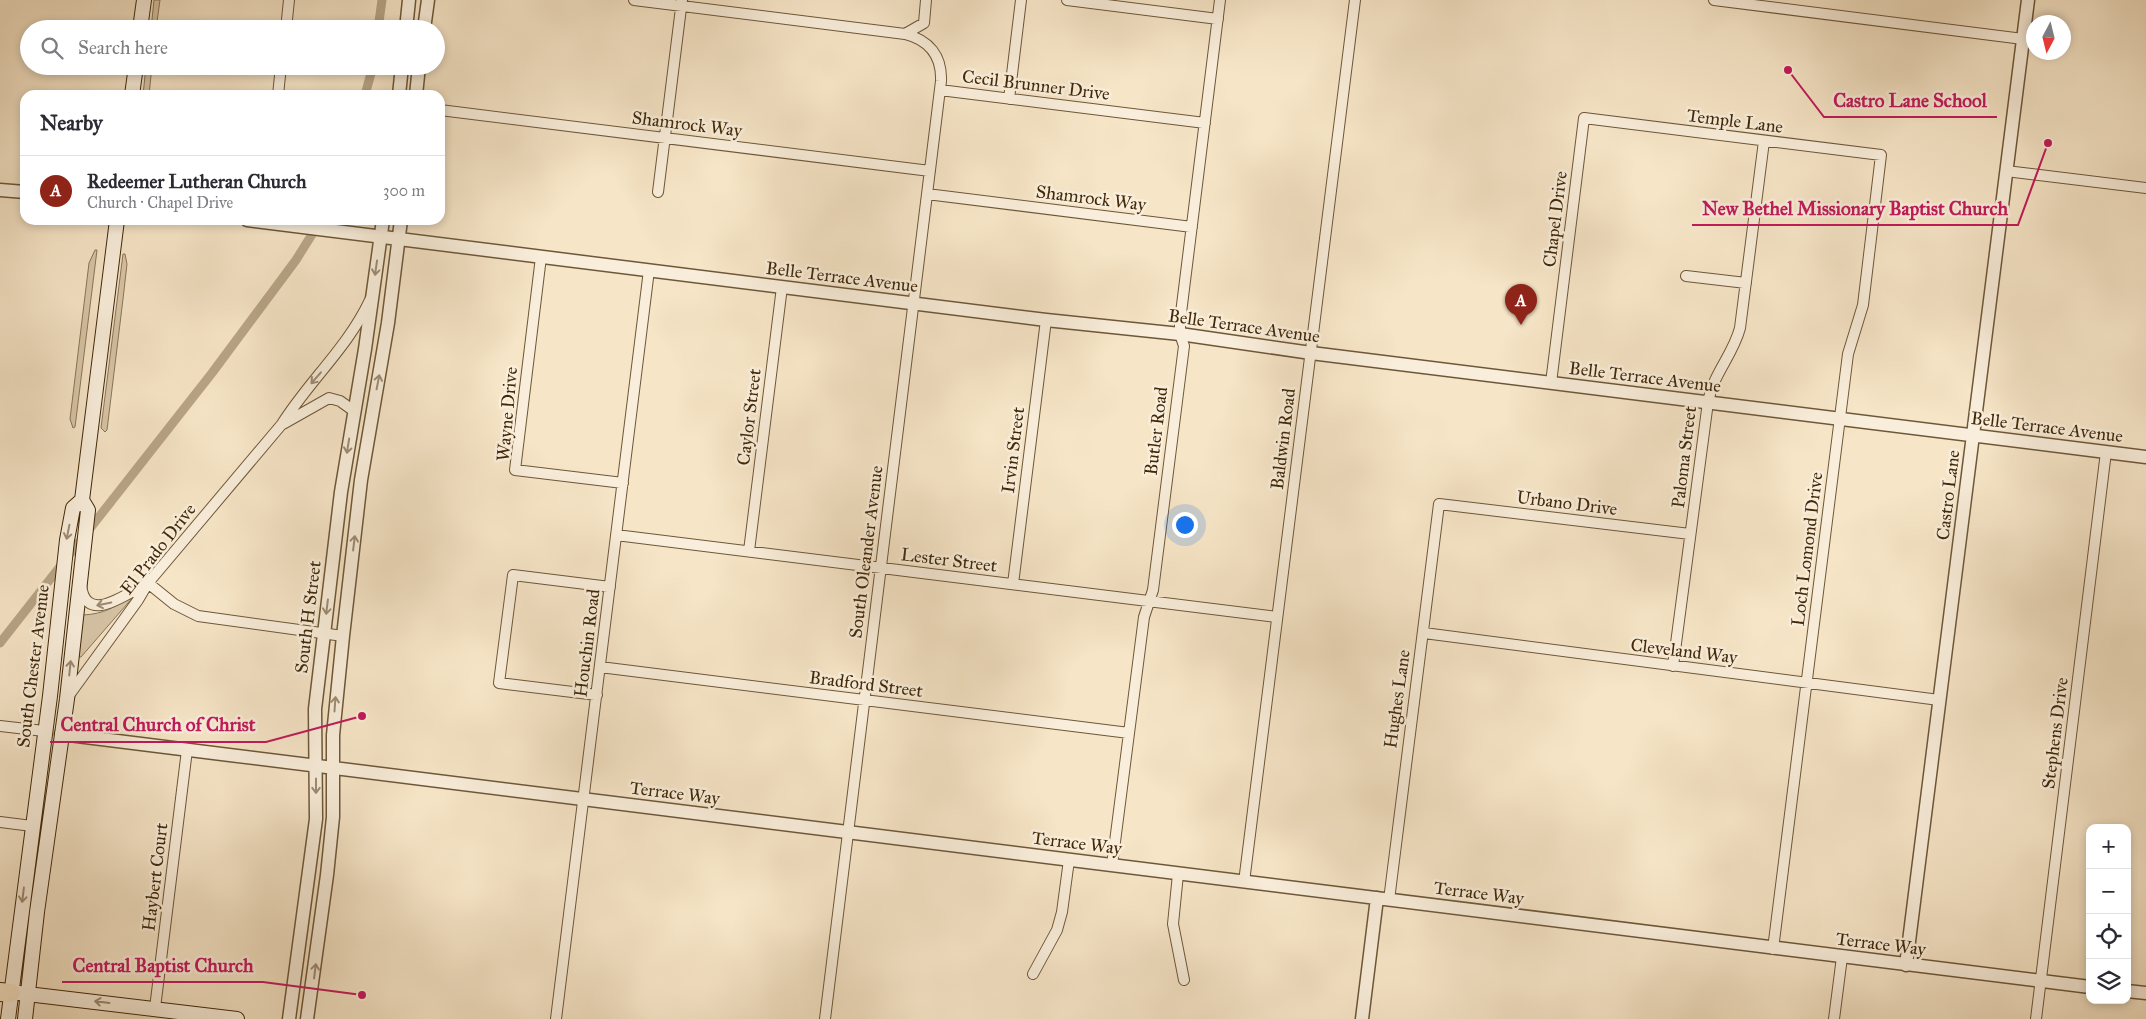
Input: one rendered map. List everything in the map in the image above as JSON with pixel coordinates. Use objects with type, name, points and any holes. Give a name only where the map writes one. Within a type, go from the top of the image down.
[{"type":"main road","points":[[141,20],[144,0]]},
{"type":"main road","points":[[133,90],[135,75]]},
{"type":"main road","name":"South Chester Avenue","points":[[8,1015],[37,912],[67,699],[88,510],[82,500],[116,225]]},
{"type":"main road","name":"South Chester Avenue","points":[[25,1016],[13,993],[67,540],[73,508],[82,500]]},
{"type":"main road","points":[[57,631],[59,642],[54,725],[61,734]]},
{"type":"main road","points":[[44,731],[48,736],[50,750],[44,814],[49,825]]},
{"type":"main road","points":[[32,826],[38,838],[39,851],[35,897],[37,912]]},
{"type":"main road","points":[[13,993],[237,1019]]},
{"type":"street","points":[[287,20],[290,0]]},
{"type":"street","points":[[407,20],[409,0]]},
{"type":"street","points":[[425,20],[428,0]]},
{"type":"street","name":"Cecil Brunner Drive","points":[[634,0],[682,3],[905,34],[921,40],[936,53],[942,74],[940,90],[1205,123]]},
{"type":"street","points":[[905,34],[924,23],[926,0]]},
{"type":"street","points":[[1009,98],[1021,0]]},
{"type":"street","points":[[1067,0],[1218,19]]},
{"type":"street","name":"Butler Road","points":[[1112,865],[1144,616],[1153,590],[1184,346],[1180,334],[1180,321],[1220,0]]},
{"type":"street","name":"Baldwin Road","points":[[1244,882],[1355,0]]},
{"type":"street","points":[[1714,0],[1759,3],[2023,38]]},
{"type":"street","name":"Castro Lane","points":[[1906,965],[2028,0]]},
{"type":"street","points":[[658,192],[682,3]]},
{"type":"street","points":[[279,90],[280,75]]},
{"type":"street","points":[[400,90],[401,75]]},
{"type":"street","points":[[417,90],[418,75]]},
{"type":"street","name":"South Oleander Avenue","points":[[825,1019],[940,90]]},
{"type":"street","name":"Shamrock Way","points":[[445,111],[930,171]]},
{"type":"street","name":"Temple Lane","points":[[1584,118],[1881,155]]},
{"type":"street","name":"Chapel Drive","points":[[1551,383],[1584,118]]},
{"type":"street","name":"Paloma Street","points":[[1673,666],[1708,402],[1715,377],[1737,340],[1740,328],[1764,141]]},
{"type":"street","name":"Loch Lomond Drive","points":[[1774,948],[1848,354],[1862,305],[1881,155]]},
{"type":"street","points":[[2006,171],[2146,188]]},
{"type":"street","points":[[0,190],[20,192]]},
{"type":"street","name":"Shamrock Way","points":[[927,194],[1192,227]]},
{"type":"street","name":"Belle Terrace Avenue","points":[[289,225],[1046,320],[1180,334],[1311,353],[2146,456]]},
{"type":"street","name":"South H Street","points":[[289,1019],[316,819],[315,709],[341,492],[382,225]]},
{"type":"street","name":"South H Street","points":[[308,1019],[333,817],[336,698],[361,480],[388,322],[400,225]]},
{"type":"street","name":"Wayne Drive","points":[[540,257],[515,470],[623,483]]},
{"type":"street","name":"Houchin Road","points":[[556,1019],[649,270]]},
{"type":"street","points":[[1686,276],[1746,283]]},
{"type":"street","name":"Caylor Street","points":[[749,551],[782,287]]},
{"type":"street","name":"El Prado Drive","points":[[67,699],[138,600],[148,583],[282,424],[298,399],[351,335],[372,294]]},
{"type":"street","name":"Irvin Street","points":[[1013,584],[1046,320]]},
{"type":"street","name":"El Prado Drive","points":[[282,424],[329,398],[340,401],[354,411]]},
{"type":"street","name":"Stephens Drive","points":[[2036,1019],[2106,452]]},
{"type":"street","name":"Urbano Drive","points":[[1439,504],[1690,534]]},
{"type":"street","name":"Hughes Lane","points":[[1362,1019],[1383,899],[1424,633],[1439,504]]},
{"type":"street","name":"Lester Street","points":[[616,535],[1277,617]]},
{"type":"street","points":[[81,571],[82,588],[86,600],[94,606],[102,606],[117,601],[148,583],[174,604],[198,616],[343,636]]},
{"type":"street","points":[[596,695],[499,683],[513,574],[610,587]]},
{"type":"street","name":"Cleveland Way","points":[[1424,633],[1939,700]]},
{"type":"street","name":"Bradford Street","points":[[600,667],[1129,733]]},
{"type":"street","points":[[0,726],[44,731]]},
{"type":"street","name":"Terrace Way","points":[[61,734],[1906,965],[2086,986]]},
{"type":"street","name":"Haybert Court","points":[[155,1008],[187,750]]},
{"type":"street","points":[[0,822],[32,826]]},
{"type":"street","points":[[1033,974],[1057,930],[1062,912],[1069,860]]},
{"type":"street","points":[[1178,874],[1173,924],[1184,980]]},
{"type":"street","points":[[1834,1019],[1842,957]]},
{"type":"street","points":[[2131,992],[2146,994]]},
{"type":"shaded area","points":[[154,0],[160,0],[157,20],[152,20]]},
{"type":"shaded area","points":[[145,75],[151,75],[150,90],[144,90]]},
{"type":"shaded area","points":[[95,250],[97,250],[75,427],[73,428],[70,419],[89,263]]},
{"type":"shaded area","points":[[123,254],[125,254],[127,264],[107,430],[105,432],[101,428]]},
{"type":"shaded area","points":[[132,595],[134,596],[81,657],[78,657],[83,615],[109,609]]},
{"type":"waterway","points":[[379,20],[382,0]]},
{"type":"waterway","points":[[366,90],[371,75]]},
{"type":"waterway","points":[[0,643],[212,373],[296,260],[318,225]]},
{"type":"place","name":"Castro Lane School","points":[[1788,70]]},
{"type":"place","name":"New Bethel Missionary Baptist Church","points":[[2048,143]]},
{"type":"place","name":"Redeemer Lutheran Church","points":[[1521,325]]},
{"type":"place","name":"Central Church of Christ","points":[[362,716]]},
{"type":"place","name":"Central Baptist Church","points":[[362,995]]}]
